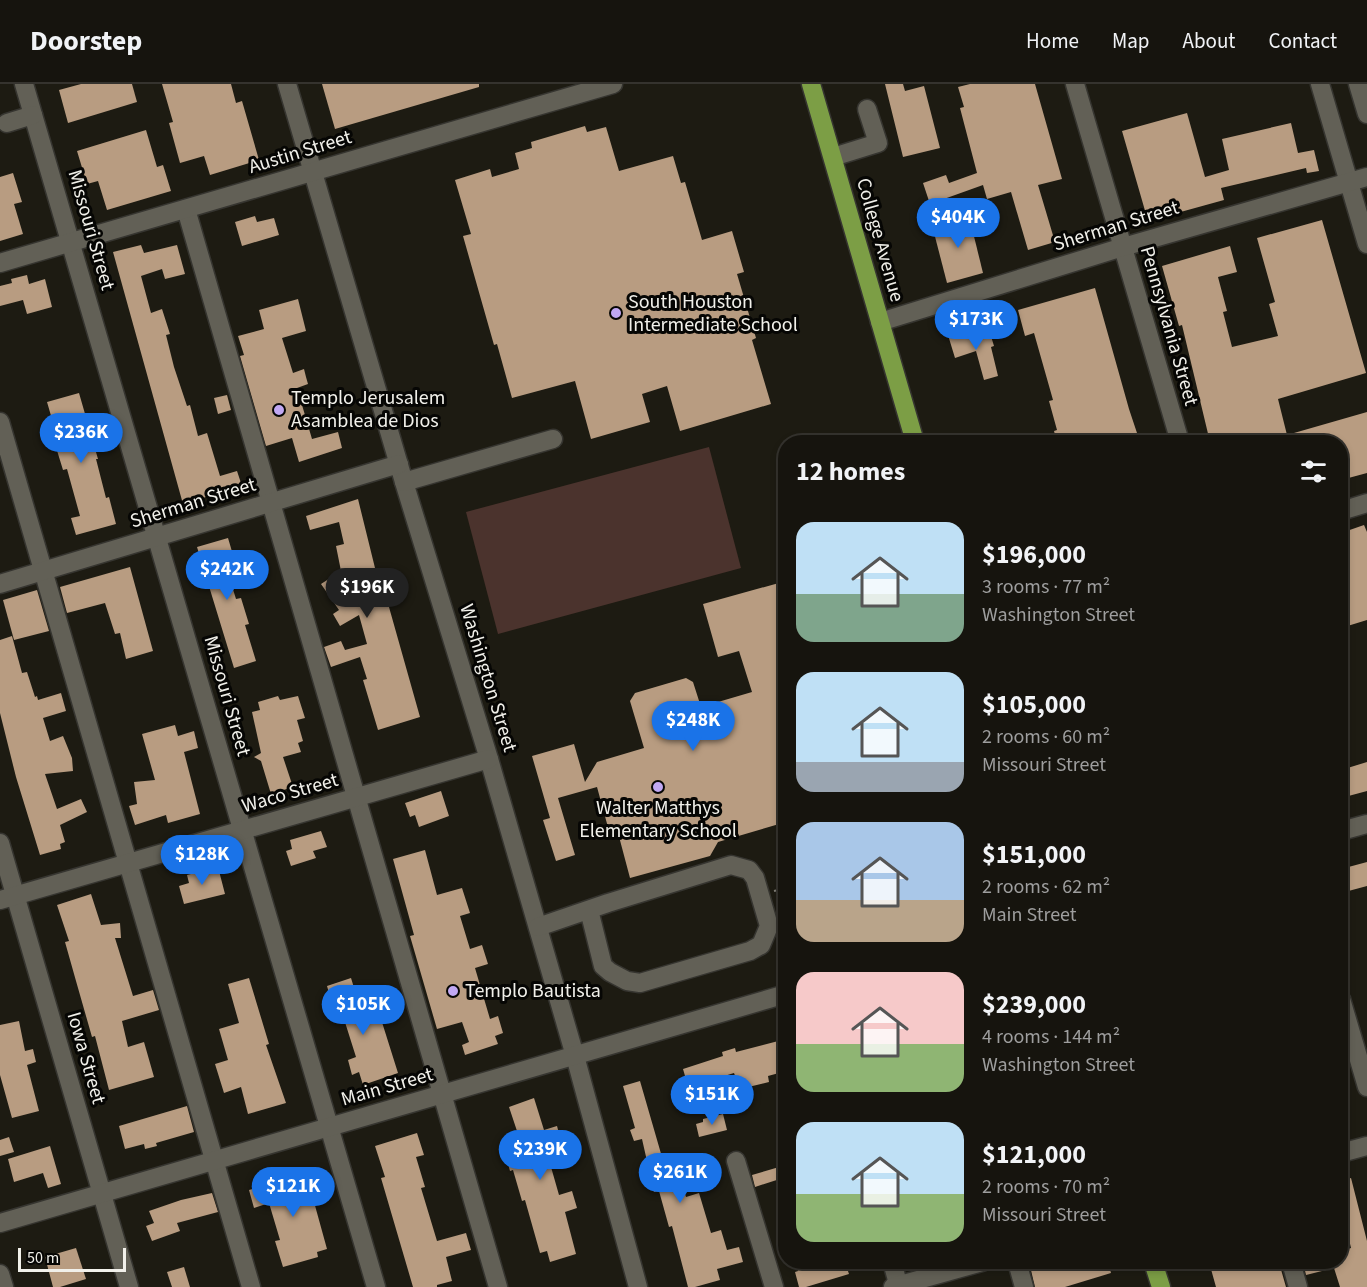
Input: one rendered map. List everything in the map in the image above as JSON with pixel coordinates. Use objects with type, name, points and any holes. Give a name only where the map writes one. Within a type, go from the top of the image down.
[{"type":"main road","name":"College Avenue","points":[[811,84],[913,435]]},
{"type":"main road","points":[[1155,1269],[1161,1287]]},
{"type":"street","name":"Missouri Street","points":[[24,84],[376,1287]]},
{"type":"street","name":"Washington Street","points":[[287,84],[489,759],[575,1056],[638,1287]]},
{"type":"street","name":"Austin Street","points":[[0,263],[312,172],[556,92],[613,84]]},
{"type":"street","name":"Pennsylvania Street","points":[[1075,84],[1178,435]]},
{"type":"street","points":[[1320,84],[1367,244]]},
{"type":"street","points":[[1358,84],[1367,114]]},
{"type":"street","points":[[833,157],[878,143],[867,109]]},
{"type":"street","points":[[7,123],[33,115]]},
{"type":"street","name":"Sherman Street","points":[[880,322],[1123,247],[1367,177]]},
{"type":"street","points":[[186,210],[498,1287]]},
{"type":"street","points":[[0,422],[251,1287]]},
{"type":"street","name":"Sherman Street","points":[[0,584],[271,503],[553,440]]},
{"type":"street","points":[[1348,509],[1367,503]]},
{"type":"street","name":"Waco Street","points":[[8,897],[489,759]]},
{"type":"street","points":[[1348,829],[1367,824]]},
{"type":"street","name":"Iowa Street","points":[[0,843],[8,897],[102,1193],[129,1287]]},
{"type":"street","points":[[538,927],[589,910],[731,866],[749,870],[755,878],[769,926],[761,945],[750,951],[640,983],[618,977],[603,966],[589,910]]},
{"type":"street","name":"Main Street","points":[[0,1223],[778,996]]},
{"type":"street","points":[[1348,1023],[1367,1087]]},
{"type":"street","points":[[1348,1151],[1367,1146]]},
{"type":"street","points":[[736,1161],[774,1287]]},
{"type":"street","points":[[893,1269],[897,1286],[957,1269]]},
{"type":"street","points":[[1019,1269],[1024,1287]]},
{"type":"street","points":[[1293,1269],[1298,1287]]},
{"type":"street","points":[[0,1274],[4,1287]]},
{"type":"shaded area","points":[[709,447],[741,568],[498,634],[466,512]]},
{"type":"building","points":[[81,84],[132,84],[137,102],[68,123],[59,90]]},
{"type":"building","points":[[162,84],[231,84],[236,103],[242,101],[259,160],[210,175],[204,156],[180,163],[169,123],[173,122]]},
{"type":"building","points":[[322,84],[479,84],[479,87],[335,129]]},
{"type":"building","points":[[885,84],[903,84],[905,91],[924,86],[940,148],[903,157]]},
{"type":"building","points":[[970,84],[1035,84],[1062,179],[1038,185],[1055,242],[1028,250],[1011,192],[987,199],[983,185],[930,204],[923,183],[946,175],[949,183],[977,173],[960,108],[964,107],[958,87]]},
{"type":"building","points":[[1187,113],[1205,177],[1229,170],[1222,139],[1291,123],[1298,153],[1314,150],[1319,171],[1307,173],[1306,168],[1221,188],[1224,200],[1148,221],[1122,131]]},
{"type":"building","points":[[585,126],[587,132],[606,127],[619,171],[673,156],[681,183],[685,182],[702,240],[732,231],[744,272],[737,274],[756,338],[752,340],[771,404],[680,431],[667,386],[642,394],[650,422],[591,439],[575,381],[512,398],[497,344],[494,345],[463,236],[471,234],[455,180],[490,169],[492,177],[519,169],[515,153],[532,148],[531,142]]},
{"type":"building","points":[[146,130],[157,167],[163,165],[171,191],[107,210],[98,181],[87,184],[77,151]]},
{"type":"building","points":[[13,173],[22,202],[14,204],[23,234],[0,241],[0,177]]},
{"type":"building","points":[[255,216],[257,222],[274,218],[279,235],[242,246],[235,222]]},
{"type":"building","points":[[969,216],[983,273],[947,283],[932,225]]},
{"type":"building","points":[[1322,220],[1366,373],[1278,399],[1287,435],[1208,435],[1182,325],[1179,326],[1162,266],[1230,246],[1237,272],[1218,277],[1227,311],[1223,312],[1232,347],[1278,336],[1269,304],[1275,302],[1257,238]]},
{"type":"building","points":[[141,245],[144,253],[177,245],[185,274],[165,279],[162,269],[141,276],[151,313],[162,309],[170,334],[166,335],[174,367],[187,406],[190,405],[198,436],[207,433],[220,476],[237,471],[242,486],[183,504],[113,252]]},
{"type":"building","points":[[27,275],[29,284],[45,279],[52,307],[27,314],[23,300],[0,306],[0,286],[12,283],[11,279]]},
{"type":"building","points":[[1095,288],[1138,435],[1055,435],[1054,431],[1057,430],[1049,401],[1053,400],[1034,333],[1025,336],[1018,310]]},
{"type":"building","name":"Templo Jerusalem Asamblea de Dios","points":[[298,299],[306,331],[282,338],[293,373],[304,369],[308,384],[297,388],[312,439],[338,432],[342,448],[299,462],[292,438],[266,446],[240,356],[244,355],[238,336],[264,329],[259,310]]},
{"type":"building","points":[[969,329],[972,339],[990,333],[998,376],[984,380],[976,351],[955,358],[948,335]]},
{"type":"building","points":[[79,393],[98,459],[96,459],[106,498],[109,497],[116,524],[76,535],[71,518],[80,516],[67,469],[63,470],[55,444],[59,443],[47,402]]},
{"type":"building","points":[[227,395],[231,410],[218,414],[214,398]]},
{"type":"building","points":[[1367,412],[1367,473],[1348,478],[1348,435],[1287,435]]},
{"type":"building","points":[[358,499],[375,568],[385,600],[387,600],[420,717],[378,730],[363,680],[367,679],[360,657],[331,667],[324,647],[341,641],[345,650],[367,644],[359,615],[340,626],[333,614],[339,610],[321,584],[341,571],[336,546],[344,544],[339,522],[310,530],[306,516]]},
{"type":"building","points":[[1364,525],[1367,532],[1367,620],[1348,626],[1348,531]]},
{"type":"building","points":[[228,538],[236,565],[226,567],[236,599],[241,598],[249,624],[245,625],[256,661],[234,668],[197,547]]},
{"type":"building","points":[[130,567],[153,651],[126,659],[120,633],[115,634],[105,603],[67,613],[60,587]]},
{"type":"building","points":[[778,583],[778,824],[718,842],[710,856],[630,878],[617,829],[609,831],[597,787],[558,798],[575,855],[556,861],[543,820],[550,818],[532,756],[574,744],[585,782],[597,762],[644,748],[630,701],[635,693],[686,678],[693,682],[701,707],[752,692],[739,651],[718,657],[703,604]]},
{"type":"building","points":[[37,590],[49,631],[14,640],[3,600]]},
{"type":"building","points":[[12,636],[22,673],[27,672],[35,697],[37,696],[38,700],[61,693],[66,711],[43,718],[50,741],[63,736],[72,758],[73,771],[45,774],[57,809],[81,799],[87,812],[60,825],[65,842],[60,844],[61,849],[40,855],[16,777],[0,713],[0,640]]},
{"type":"building","points":[[278,696],[280,700],[298,696],[305,718],[297,720],[303,741],[298,743],[301,752],[283,757],[293,787],[271,794],[261,761],[254,757],[261,753],[252,712],[260,710],[258,702]]},
{"type":"building","points":[[175,725],[178,736],[194,731],[198,748],[184,752],[200,814],[168,823],[166,815],[135,825],[129,806],[137,804],[134,782],[155,780],[142,734]]},
{"type":"building","points":[[1367,762],[1367,791],[1348,796],[1348,768]]},
{"type":"building","points":[[441,791],[449,816],[419,827],[415,815],[410,817],[405,803]]},
{"type":"building","points":[[321,831],[327,847],[313,851],[316,858],[291,866],[286,851],[292,849],[290,840]]},
{"type":"building","points":[[425,850],[437,895],[462,888],[470,913],[460,916],[470,949],[482,945],[488,964],[475,968],[490,1019],[498,1016],[503,1033],[495,1036],[498,1044],[465,1055],[462,1045],[469,1042],[462,1022],[437,1029],[410,936],[414,935],[393,859]]},
{"type":"building","points":[[1367,862],[1367,886],[1348,891],[1348,867]]},
{"type":"building","points":[[218,867],[225,894],[184,904],[179,886],[189,883],[187,875]]},
{"type":"building","points":[[91,894],[101,925],[120,923],[121,938],[115,938],[133,996],[153,990],[159,1010],[122,1021],[128,1047],[144,1042],[154,1077],[109,1090],[95,1036],[92,1037],[65,942],[69,941],[57,905]]},
{"type":"building","points":[[249,978],[269,1044],[266,1045],[286,1103],[248,1114],[241,1087],[224,1093],[215,1064],[228,1060],[219,1029],[239,1023],[228,984]]},
{"type":"building","points":[[351,978],[365,1023],[381,1019],[398,1073],[363,1085],[359,1072],[352,1075],[348,1060],[356,1057],[344,1019],[337,1021],[327,986]]},
{"type":"building","points":[[19,1021],[25,1051],[33,1049],[36,1062],[27,1065],[39,1111],[12,1118],[0,1075],[0,1025]]},
{"type":"building","points":[[778,1041],[778,1073],[768,1076],[769,1082],[740,1089],[734,1073],[702,1083],[704,1089],[690,1093],[683,1069],[723,1056],[722,1052],[735,1048],[736,1052]]},
{"type":"building","points":[[640,1081],[664,1164],[676,1160],[686,1197],[699,1193],[711,1233],[721,1230],[727,1250],[739,1247],[743,1262],[717,1269],[720,1280],[688,1287],[672,1226],[669,1227],[659,1191],[654,1192],[642,1139],[634,1141],[630,1130],[635,1128],[623,1086]]},
{"type":"building","points":[[534,1098],[544,1130],[557,1126],[561,1141],[545,1146],[559,1195],[572,1191],[577,1208],[565,1212],[576,1254],[550,1262],[547,1251],[540,1253],[525,1200],[522,1201],[513,1170],[510,1171],[502,1142],[519,1137],[509,1107]]},
{"type":"building","points":[[187,1106],[194,1132],[156,1143],[157,1146],[145,1149],[144,1144],[125,1149],[119,1126]]},
{"type":"building","points":[[723,1114],[727,1130],[699,1137],[696,1124],[703,1122],[703,1119]]},
{"type":"building","points":[[417,1133],[424,1155],[416,1157],[425,1187],[421,1188],[437,1241],[466,1233],[471,1250],[446,1257],[452,1281],[437,1285],[437,1287],[413,1287],[381,1178],[385,1177],[375,1146]]},
{"type":"building","points":[[9,1137],[14,1152],[0,1156],[0,1140]]},
{"type":"building","points":[[50,1146],[61,1184],[48,1188],[43,1173],[14,1182],[8,1159]]},
{"type":"building","points":[[778,1167],[778,1180],[755,1187],[752,1175]]},
{"type":"building","points":[[306,1173],[327,1249],[317,1252],[318,1257],[283,1267],[275,1241],[280,1240],[269,1203],[254,1208],[249,1190]]},
{"type":"building","points":[[1351,1178],[1367,1241],[1367,1287],[1340,1287],[1334,1269],[1348,1269],[1348,1249],[1351,1248],[1348,1235],[1348,1179]]},
{"type":"building","points":[[212,1193],[218,1212],[177,1223],[180,1231],[152,1241],[146,1226],[154,1223],[149,1211]]},
{"type":"building","points":[[76,1248],[86,1279],[53,1287],[45,1257]]},
{"type":"building","points":[[184,1267],[190,1287],[172,1287],[167,1272]]},
{"type":"building","points":[[798,1269],[847,1269],[849,1274],[799,1287],[795,1272]]},
{"type":"building","points":[[1031,1269],[1110,1269],[1111,1273],[1065,1287],[1035,1287]]},
{"type":"building","points":[[1211,1269],[1281,1269],[1286,1287],[1216,1287]]},
{"type":"building","points":[[1305,1269],[1330,1269],[1306,1275]]},
{"type":"place","name":"South Houston Intermediate School","points":[[616,313]]},
{"type":"place","name":"Templo Jerusalem Asamblea de Dios","points":[[279,410]]},
{"type":"place","name":"Walter Matthys Elementary School","points":[[658,787]]},
{"type":"place","name":"Templo Bautista","points":[[453,991]]}]
